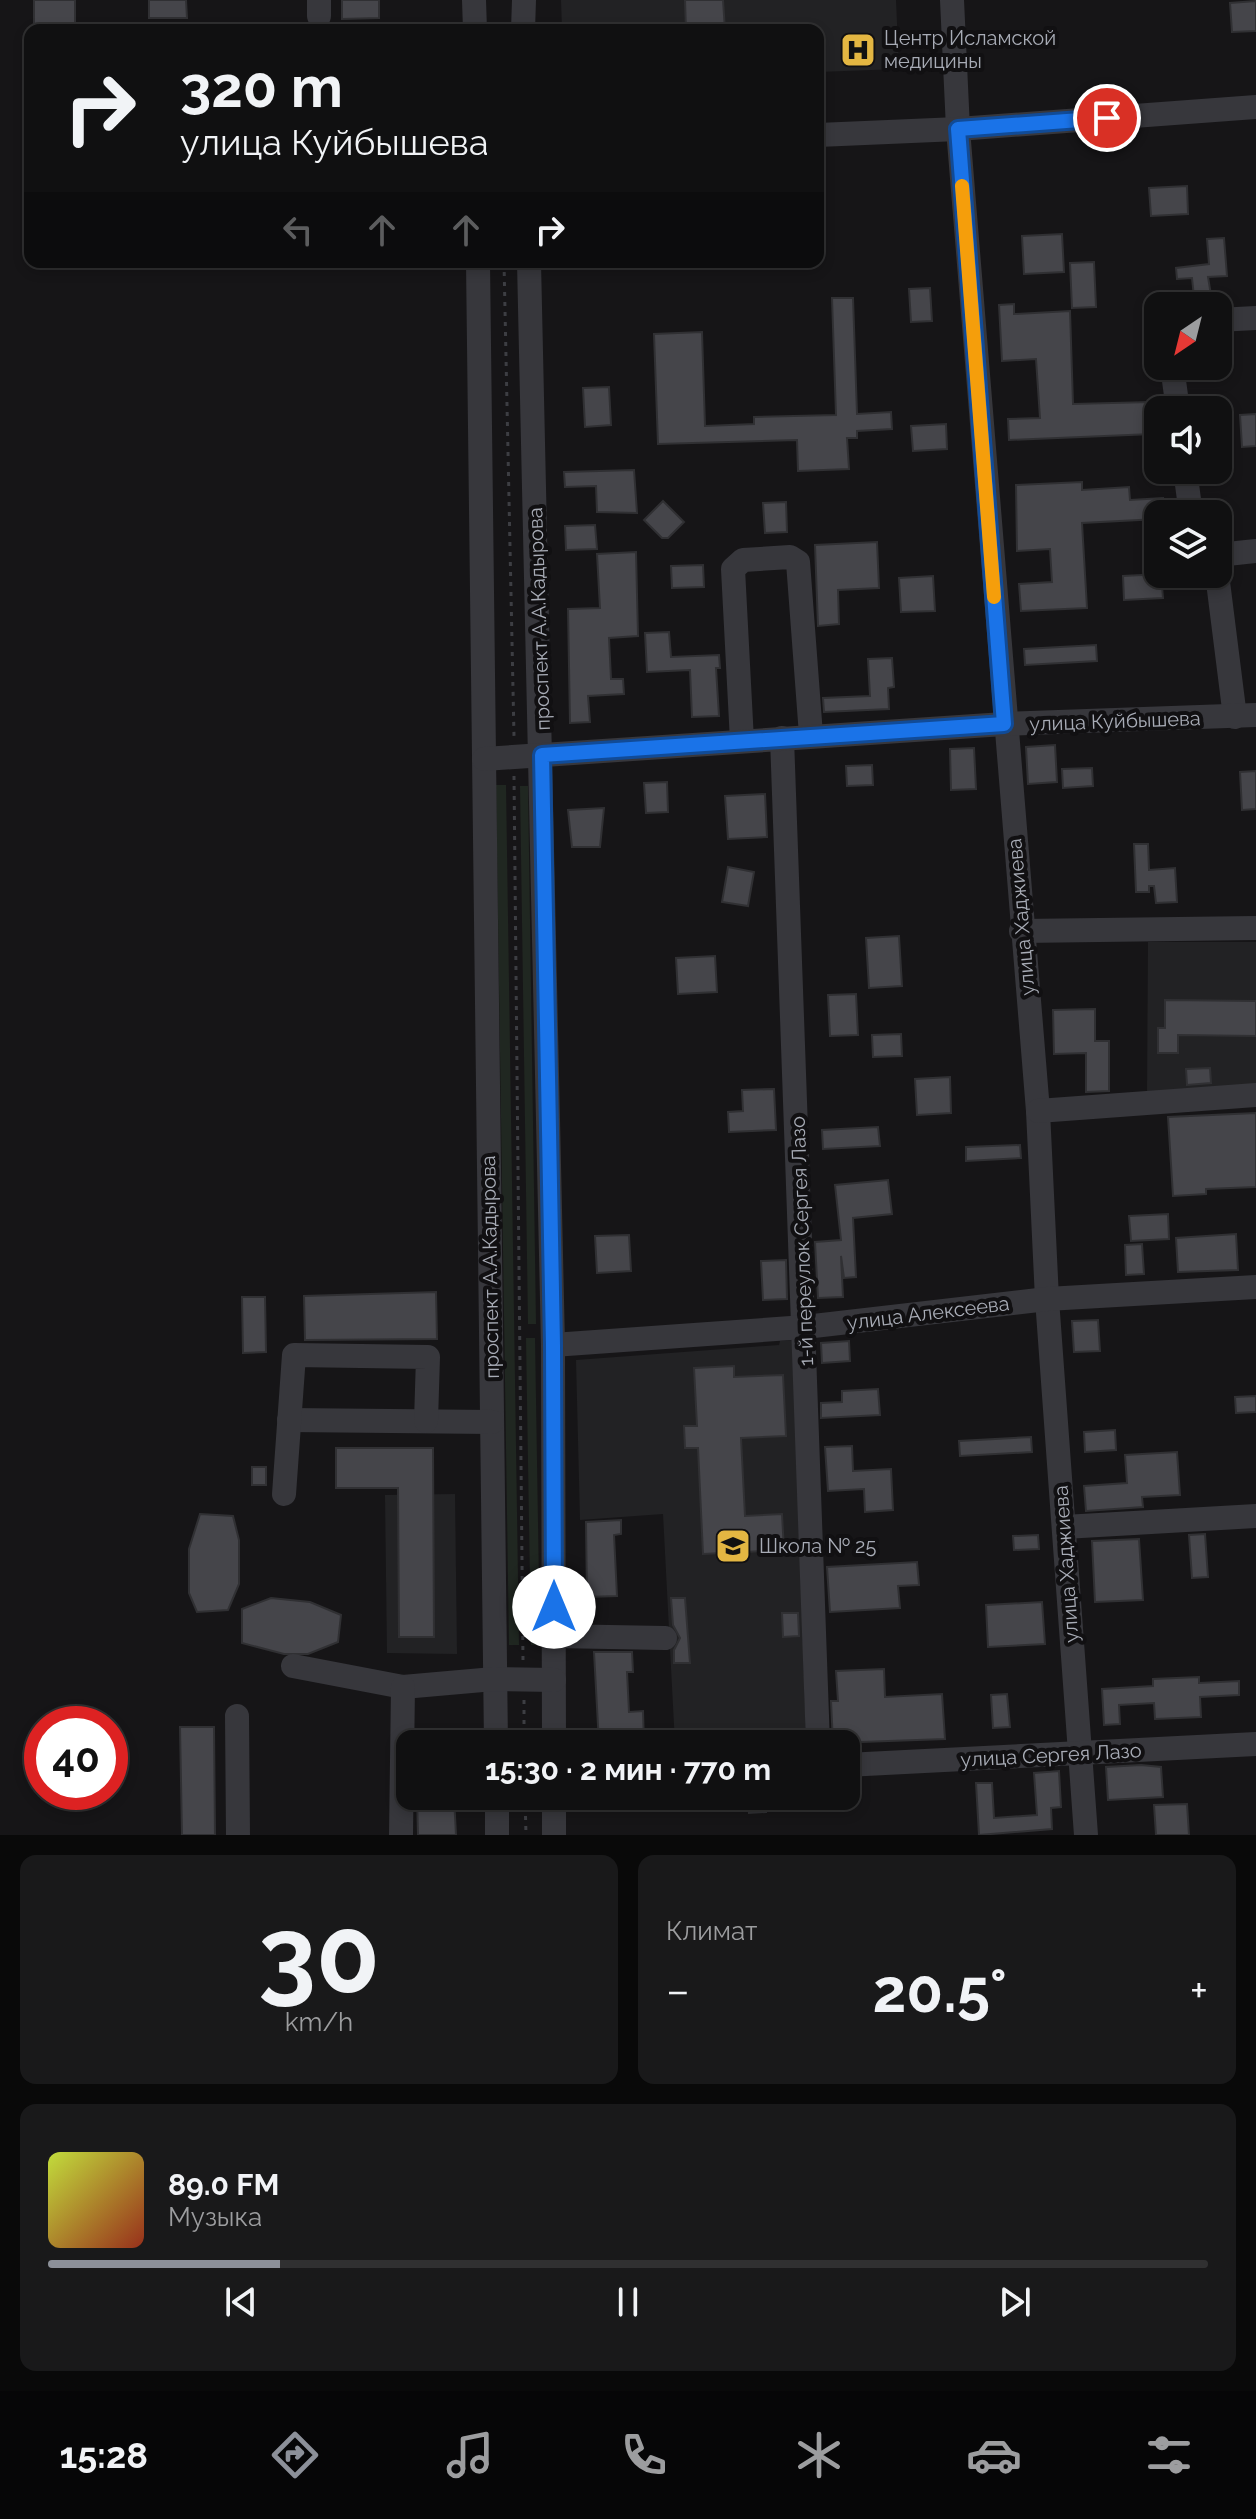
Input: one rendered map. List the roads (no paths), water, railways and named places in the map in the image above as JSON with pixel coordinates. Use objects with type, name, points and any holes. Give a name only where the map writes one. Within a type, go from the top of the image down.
[{"type":"street","points":[[474,0],[475,24]]},
{"type":"street","points":[[523,24],[524,0]]},
{"type":"street","name":"улица Хаджиева","points":[[952,0],[958,129],[1004,724],[1038,1111],[1047,1299],[1086,1835]]},
{"type":"street","points":[[824,135],[958,129],[1256,107]]},
{"type":"street","name":"проспект А.А.Кадырова","points":[[478,268],[496,1730]]},
{"type":"street","name":"проспект А.А.Кадырова","points":[[529,268],[553,1345],[554,1730]]},
{"type":"street","points":[[1232,319],[1256,318]]},
{"type":"street","points":[[1232,554],[1256,551]]},
{"type":"street","points":[[742,741],[733,569],[743,560],[790,557],[798,562],[811,735]]},
{"type":"street","points":[[1220,588],[1246,716]]},
{"type":"street","name":"улица Куйбышева","points":[[484,759],[1004,724],[1246,716]]},
{"type":"street","name":"1-й переулок Сергея Лазо","points":[[782,738],[818,1730]]},
{"type":"street","points":[[1021,931],[1256,928]]},
{"type":"street","points":[[1038,1111],[1256,1095]]},
{"type":"street","name":"улица Алексеева","points":[[553,1345],[805,1327],[1047,1299],[1256,1287]]},
{"type":"street","points":[[284,1494],[294,1355],[428,1357],[426,1421]]},
{"type":"street","points":[[289,1420],[492,1422]]},
{"type":"street","points":[[1064,1527],[1256,1516]]},
{"type":"street","points":[[554,1636],[665,1638]]},
{"type":"street","points":[[293,1666],[403,1687],[494,1679],[554,1680]]},
{"type":"street","points":[[401,1835],[403,1687]]},
{"type":"street","points":[[237,1716],[238,1835]]},
{"type":"street","name":"улица Сергея Лазо","points":[[860,1764],[1256,1744]]},
{"type":"street","points":[[497,1810],[497,1835]]},
{"type":"street","points":[[554,1810],[554,1835]]},
{"type":"place","name":"Центр Исламской медицины","points":[[858,50]]},
{"type":"place","name":"Школа № 25","points":[[733,1546]]}]
